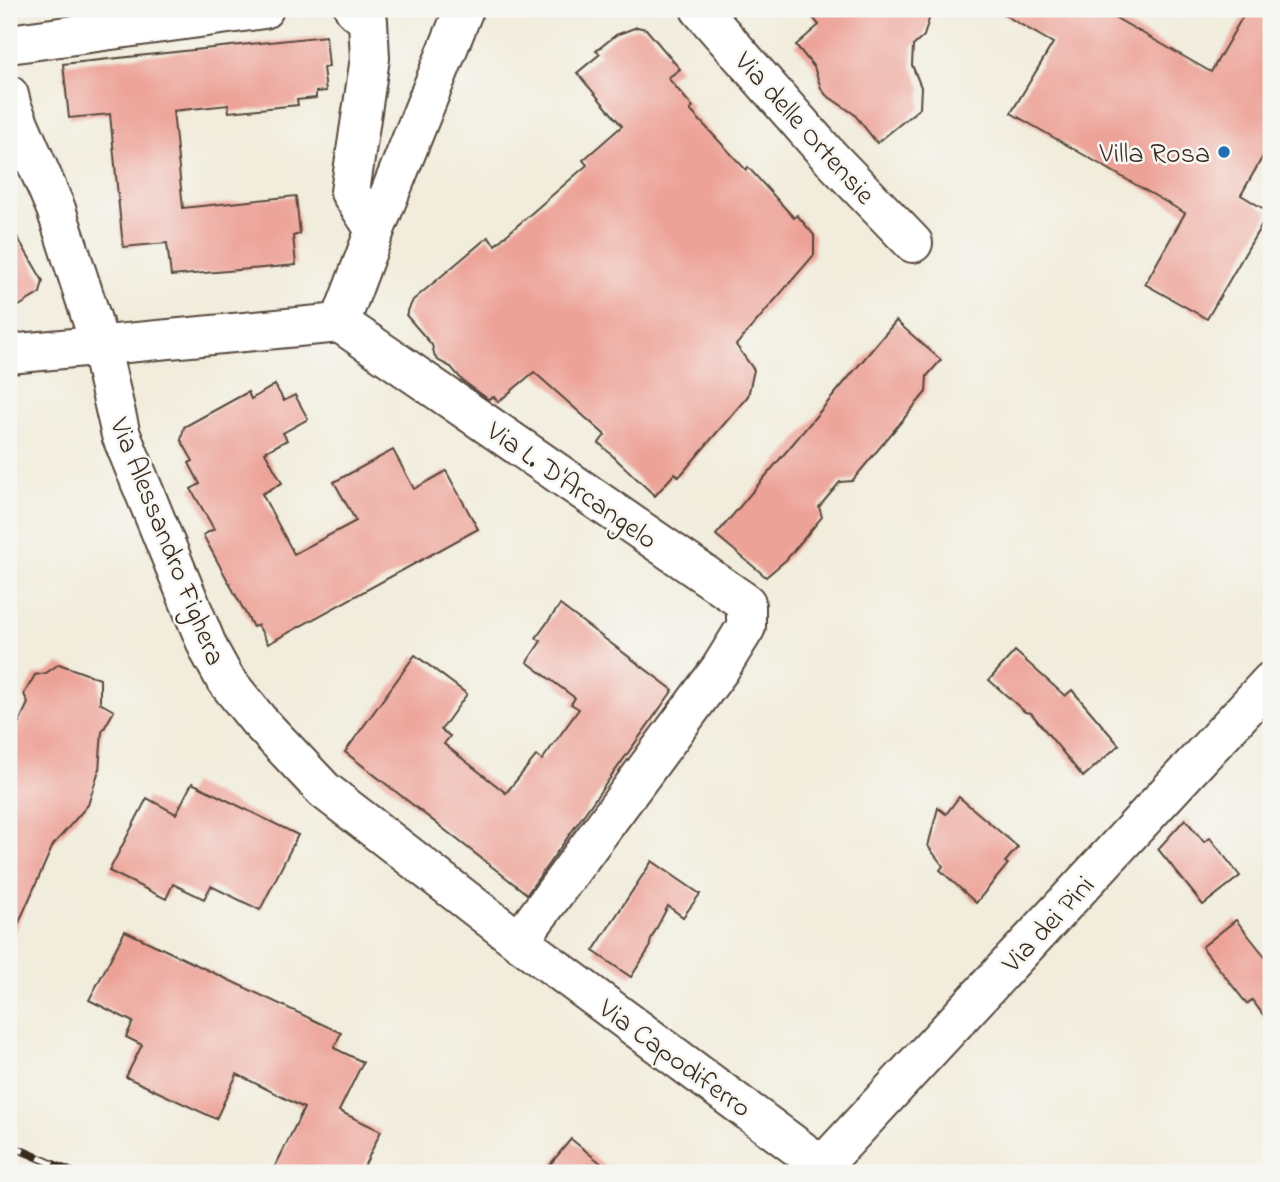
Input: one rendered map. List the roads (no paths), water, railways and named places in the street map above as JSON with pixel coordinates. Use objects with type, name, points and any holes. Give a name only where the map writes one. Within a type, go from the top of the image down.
[{"type":"street","points":[[9,44],[264,9]]},
{"type":"street","points":[[354,9],[368,21],[370,58],[350,192],[375,230]]},
{"type":"street","points":[[9,355],[340,323],[464,9]]},
{"type":"street","name":"Via delle Ortensie","points":[[700,9],[827,154],[913,243]]},
{"type":"street","name":"Via Alessandro Fighera","points":[[10,103],[56,209],[100,345],[121,435],[209,650],[225,679],[258,720],[324,790],[519,941]]},
{"type":"street","name":"Via L. D'Arcangelo","points":[[340,323],[746,603],[746,627],[720,669],[519,941]]},
{"type":"street","name":"Via dei Pini","points":[[828,1169],[1271,681]]},
{"type":"street","name":"Via Capodiferro","points":[[519,941],[828,1169]]},
{"type":"railway","points":[[9,1145],[74,1173]]},
{"type":"place","name":"Villa Rosa","points":[[1224,152]]}]
